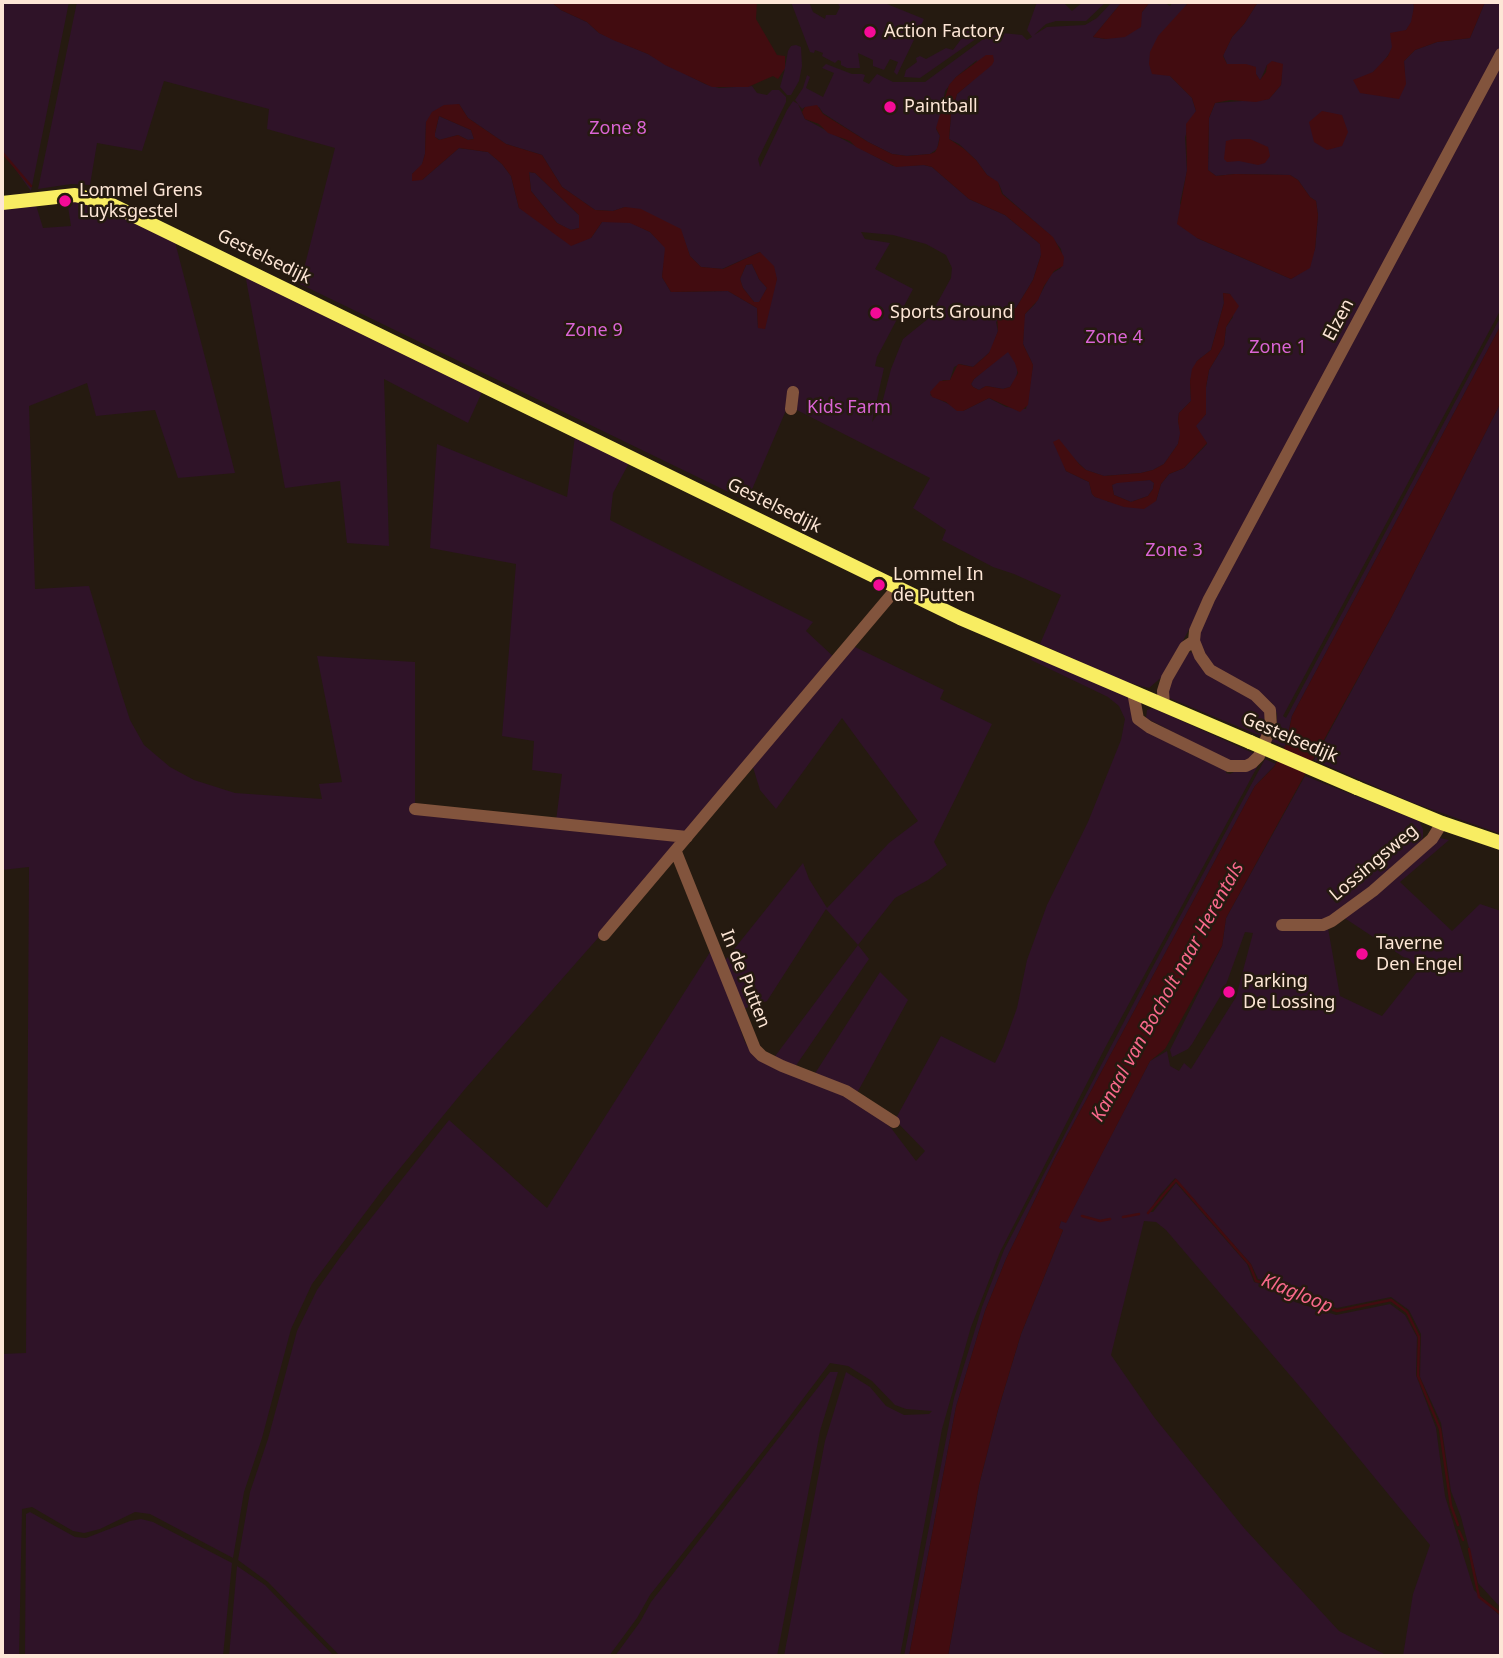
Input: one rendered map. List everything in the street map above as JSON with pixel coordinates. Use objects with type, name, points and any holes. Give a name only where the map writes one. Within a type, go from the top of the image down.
[{"type":"main road","name":"Gestelsedijk","points":[[2,203],[75,195],[108,203],[897,588],[1020,644],[1357,788],[1442,823],[1501,843]]},
{"type":"street","name":"Elzen","points":[[1142,723],[1136,712],[1167,678],[1185,647],[1194,641],[1195,631],[1209,599],[1501,54]]},
{"type":"street","points":[[791,409],[793,392]]},
{"type":"street","points":[[604,935],[897,588]]},
{"type":"street","points":[[1142,723],[1229,766],[1246,766],[1259,756],[1271,727],[1270,710],[1255,695],[1210,670],[1194,641]]},
{"type":"street","name":"Elzen","points":[[1142,723],[1148,699],[1163,691],[1167,678]]},
{"type":"street","points":[[415,809],[687,837]]},
{"type":"street","name":"Lossingsweg","points":[[1282,925],[1323,925],[1332,921],[1373,891],[1432,839],[1442,823]]},
{"type":"street","name":"In de Putten","points":[[676,852],[755,1049],[772,1061],[846,1091],[894,1122]]},
{"type":"green space","points":[[2,2],[69,2],[31,191],[2,151]]},
{"type":"green space","points":[[77,2],[551,2],[561,10],[587,22],[599,33],[648,54],[705,84],[719,88],[752,86],[757,93],[767,95],[772,90],[779,90],[786,97],[786,102],[758,159],[760,167],[793,101],[798,104],[805,119],[893,166],[932,167],[969,199],[1005,215],[1040,244],[1042,252],[1033,280],[1016,308],[1004,312],[996,322],[998,331],[991,351],[973,367],[960,364],[954,367],[950,380],[943,380],[930,395],[963,411],[989,398],[1006,407],[1026,409],[1033,365],[1023,344],[1024,318],[1051,274],[1061,268],[1062,255],[1061,249],[1050,235],[1003,194],[999,184],[987,175],[976,160],[959,144],[949,139],[951,114],[957,94],[970,83],[977,60],[956,77],[945,91],[936,129],[940,136],[937,149],[930,154],[892,154],[868,142],[823,113],[819,107],[802,109],[795,100],[807,75],[810,77],[806,88],[823,97],[834,73],[822,68],[826,64],[852,74],[865,75],[863,81],[869,84],[877,74],[893,82],[925,82],[982,40],[1002,33],[1022,35],[1027,40],[1032,37],[1027,30],[1037,2],[1063,2],[1072,11],[1083,2],[1106,2],[1086,21],[1056,21],[1046,24],[1034,35],[1047,27],[1085,25],[1097,18],[1112,2],[1122,2],[1093,37],[1106,39],[1142,12],[1150,2],[1163,2],[1170,6],[1173,2],[1189,2],[1186,5],[1170,76],[1192,98],[1196,111],[1185,137],[1187,171],[1180,203],[1197,238],[1291,279],[1301,272],[1315,249],[1318,215],[1316,201],[1298,180],[1290,175],[1216,176],[1208,170],[1209,118],[1215,103],[1269,99],[1281,85],[1282,64],[1267,65],[1260,81],[1256,74],[1227,64],[1223,55],[1232,37],[1258,2],[1413,2],[1412,22],[1373,72],[1405,84],[1404,61],[1415,50],[1437,42],[1470,38],[1485,2],[1501,2],[1501,46],[1177,652],[1164,675],[1149,688],[1126,682],[1040,644],[1061,595],[993,567],[942,540],[946,530],[913,508],[930,478],[795,409],[787,408],[747,501],[300,284],[335,148],[267,129],[269,109],[164,81],[142,151],[97,143],[90,185],[71,184],[38,189]],"holes":[[[459,104],[468,118],[506,144],[542,155],[562,187],[595,210],[613,211],[625,207],[680,229],[690,256],[701,267],[722,269],[760,252],[777,279],[758,328],[757,308],[728,291],[671,292],[662,277],[666,248],[650,232],[630,222],[602,222],[591,238],[519,208],[511,176],[488,152],[459,148],[422,180],[412,174],[422,165],[425,154],[426,122]],[[861,232],[893,235],[926,244],[946,255],[952,268],[951,278],[929,318],[903,339],[891,369],[880,411],[872,422],[884,368],[875,366],[877,357],[913,289],[875,269],[890,243],[865,239]],[[1223,293],[1230,294],[1233,300],[1233,317],[1226,327],[1224,345],[1209,370],[1206,414],[1195,426],[1207,444],[1184,468],[1169,474],[1161,484],[1156,501],[1108,502],[1095,497],[1089,482],[1066,471],[1060,452],[1072,457],[1086,470],[1104,476],[1141,473],[1164,464],[1178,444],[1181,433],[1179,413],[1191,401],[1190,381],[1197,361],[1211,350],[1224,303]]]},
{"type":"green space","name":"Action Factory","points":[[791,2],[809,2],[813,12],[825,19],[826,15],[836,15],[840,7],[837,2],[882,2],[924,19],[897,75],[894,72],[898,62],[890,59],[884,70],[873,66],[873,60],[858,53],[860,68],[847,68],[841,65],[841,61],[835,63],[822,56],[823,53],[815,50],[814,53],[810,52]]},
{"type":"green space","points":[[967,26],[973,28],[975,34],[995,27],[997,30],[980,36],[920,78],[904,77],[906,70],[917,62],[916,58],[920,56],[926,59],[946,48],[953,50],[962,38],[964,39]]},
{"type":"green space","points":[[791,46],[801,47],[802,66],[799,81],[791,95],[787,95],[780,87],[785,69],[776,79],[784,65],[785,67],[788,51]]},
{"type":"green space","points":[[1501,62],[1501,309],[1283,716],[1286,718],[1501,316],[1501,325],[1292,716],[1285,747],[1270,741],[1277,727],[1277,714],[1272,703],[1214,668],[1200,642],[1200,627]]},
{"type":"green space","points":[[439,116],[471,130],[474,139],[468,140],[458,135],[440,140],[435,137]]},
{"type":"green space","points":[[529,172],[535,173],[579,215],[579,228],[571,230],[557,223],[531,191]]},
{"type":"green space","points":[[67,200],[86,201],[174,238],[235,473],[178,478],[155,410],[96,416],[87,383],[29,406],[35,589],[89,586],[130,720],[144,745],[170,767],[194,780],[235,793],[322,799],[319,784],[342,782],[317,656],[415,662],[415,807],[681,839],[635,896],[465,1089],[383,1189],[312,1284],[291,1329],[262,1438],[244,1492],[233,1558],[150,1514],[135,1512],[100,1529],[84,1533],[73,1531],[32,1507],[22,1509],[19,1656],[2,1656],[2,1354],[26,1353],[29,867],[2,870],[2,206],[35,202],[43,228],[71,226]]},
{"type":"green space","points":[[752,264],[767,288],[759,303],[754,302],[743,288],[740,279],[746,265]]},
{"type":"green space","points":[[245,274],[483,390],[468,423],[384,379],[389,546],[347,543],[340,481],[285,488]]},
{"type":"green space","points":[[1006,352],[1010,352],[1018,368],[1016,379],[1010,387],[1003,389],[986,386],[979,390],[973,387],[971,384],[974,379]]},
{"type":"green space","points":[[1501,402],[1501,834],[1411,802],[1314,760],[1392,616]]},
{"type":"green space","points":[[575,436],[629,463],[613,493],[610,520],[813,622],[806,631],[836,659],[688,833],[556,821],[562,774],[532,770],[534,741],[502,736],[516,564],[430,548],[437,444],[567,497]]},
{"type":"green space","points":[[1150,480],[1154,483],[1148,496],[1131,502],[1114,495],[1112,485],[1117,482]]},
{"type":"green space","points":[[853,646],[944,690],[940,699],[992,724],[934,842],[947,865],[928,880],[895,898],[858,945],[826,909],[767,1001],[743,1009],[723,963],[803,863],[809,879],[827,908],[889,843],[918,821],[842,718],[776,809],[760,790],[752,764]]},
{"type":"green space","points":[[1190,652],[1252,696],[1267,713],[1263,737],[1169,698],[1168,685],[1184,654]]},
{"type":"green space","points":[[1033,655],[1127,695],[1132,702],[1134,715],[1226,767],[1226,773],[1230,774],[1262,758],[1106,1046],[1000,1252],[971,1327],[942,1429],[900,1656],[784,1656],[825,1441],[846,1372],[870,1387],[886,1406],[904,1415],[929,1414],[932,1411],[906,1409],[895,1405],[872,1381],[848,1366],[830,1363],[650,1595],[609,1656],[340,1656],[268,1582],[238,1560],[250,1492],[268,1439],[297,1331],[317,1290],[449,1120],[547,1208],[712,949],[751,1052],[847,1096],[877,1115],[891,1128],[916,1161],[925,1151],[895,1120],[941,1036],[995,1063],[1017,1008],[1027,960],[1047,905],[1088,822],[1121,740],[1125,719],[1119,706],[1108,697],[1031,660]]},
{"type":"green space","points":[[1153,708],[1255,754],[1249,759],[1233,763],[1146,718],[1147,710]]},
{"type":"green space","points":[[1265,759],[1276,764],[1255,786],[1055,1158],[1006,1259],[985,1311],[956,1407],[909,1656],[904,1656],[954,1398],[982,1307],[1004,1250]]},
{"type":"green space","points":[[1305,776],[1419,821],[1423,829],[1420,844],[1328,928],[1340,996],[1382,1016],[1420,968],[1343,917],[1440,838],[1449,840],[1400,882],[1452,931],[1480,904],[1501,911],[1501,1608],[1478,1583],[1461,1517],[1451,1491],[1441,1423],[1420,1377],[1421,1334],[1409,1310],[1391,1297],[1337,1308],[1297,1296],[1281,1285],[1258,1279],[1251,1264],[1175,1178],[1149,1212],[1153,1212],[1176,1183],[1247,1264],[1254,1282],[1280,1290],[1295,1302],[1336,1315],[1390,1304],[1405,1315],[1417,1337],[1416,1375],[1436,1428],[1445,1496],[1474,1590],[1501,1617],[1501,1656],[1403,1656],[1413,1594],[1430,1545],[1166,1230],[1156,1222],[1144,1221],[1111,1355],[1154,1417],[1244,1528],[1339,1631],[1388,1656],[948,1656],[979,1485],[998,1410],[1021,1334],[1063,1230],[1058,1228],[1061,1221],[1066,1222],[1150,1061],[1167,1051],[1170,1066],[1179,1071],[1184,1063],[1191,1069],[1236,997],[1253,933],[1245,932],[1224,990],[1192,1044],[1172,1057],[1170,1050],[1222,946],[1226,918]]},
{"type":"green space","points":[[858,945],[869,959],[795,1067],[773,1059]]},
{"type":"green space","points":[[880,972],[908,1000],[857,1093],[814,1075]]},
{"type":"green space","points":[[830,1372],[838,1372],[820,1431],[777,1656],[615,1656],[651,1602]]},
{"type":"green space","points":[[30,1512],[75,1537],[86,1538],[130,1521],[141,1519],[153,1522],[232,1563],[223,1656],[25,1656],[26,1514]]},
{"type":"green space","points":[[237,1566],[265,1585],[334,1656],[229,1656]]},
{"type":"water","points":[[551,2],[757,2],[756,19],[777,55],[785,56],[785,68],[778,79],[773,76],[748,87],[712,87],[648,54],[599,33],[587,22],[561,10]]},
{"type":"water","points":[[1122,2],[1150,2],[1142,12],[1141,27],[1125,37],[1093,37]]},
{"type":"water","points":[[1189,2],[1258,2],[1232,37],[1223,56],[1227,64],[1256,67],[1260,80],[1272,61],[1283,64],[1281,85],[1269,99],[1215,103],[1209,118],[1208,170],[1216,176],[1290,175],[1298,180],[1316,201],[1318,215],[1315,249],[1310,268],[1291,279],[1197,238],[1177,224],[1187,170],[1186,124],[1196,111],[1192,98],[1170,76],[1152,74],[1149,64],[1150,52],[1158,36]]},
{"type":"water","points":[[1413,2],[1485,2],[1470,38],[1437,42],[1415,50],[1404,61],[1406,84],[1399,99],[1360,93],[1353,80],[1373,72],[1388,56],[1392,47],[1390,33],[1406,30],[1411,22]]},
{"type":"water","points":[[986,55],[993,55],[992,65],[957,94],[951,114],[949,139],[963,148],[987,175],[998,182],[1002,194],[1053,237],[1064,257],[1063,266],[1054,271],[1038,300],[1025,314],[1023,344],[1033,365],[1028,405],[1020,412],[989,398],[963,411],[957,411],[946,402],[932,397],[930,392],[940,381],[950,380],[958,364],[973,367],[989,353],[998,331],[997,316],[1016,308],[1033,280],[1041,255],[1040,244],[1005,215],[969,199],[932,167],[896,167],[856,147],[850,141],[828,133],[819,124],[805,119],[802,112],[805,107],[817,105],[823,114],[892,154],[930,154],[935,152],[938,146],[940,136],[936,128],[949,85]],"holes":[[[1008,352],[1018,373],[1010,387],[1003,389],[986,386],[979,390],[971,384]]]},
{"type":"water","points":[[459,104],[468,118],[506,144],[542,155],[562,187],[595,210],[613,211],[625,207],[641,209],[681,229],[690,256],[701,267],[723,269],[760,252],[774,266],[777,279],[765,329],[758,328],[757,308],[728,291],[671,292],[662,277],[665,248],[650,232],[630,223],[602,222],[591,238],[571,246],[519,208],[511,176],[488,152],[459,148],[422,180],[412,181],[412,174],[422,164],[425,154],[426,122],[432,112],[444,105]],"holes":[[[439,116],[471,130],[474,139],[468,140],[458,135],[439,140],[435,137]],[[529,172],[535,173],[579,215],[579,228],[571,230],[557,223],[531,191]],[[752,264],[767,288],[759,302],[754,302],[743,288],[740,279],[746,265]]]},
{"type":"water","points":[[1322,111],[1342,115],[1348,132],[1342,146],[1327,150],[1314,142],[1309,122]]},
{"type":"water","points":[[1250,139],[1268,147],[1270,156],[1265,163],[1258,165],[1239,161],[1227,162],[1224,159],[1226,141]]},
{"type":"water","points":[[1223,293],[1230,294],[1239,306],[1226,327],[1224,345],[1209,370],[1206,414],[1196,426],[1207,443],[1184,468],[1169,474],[1161,484],[1156,501],[1144,509],[1124,507],[1095,497],[1089,482],[1066,471],[1053,442],[1059,439],[1086,470],[1104,476],[1141,473],[1164,464],[1178,444],[1179,413],[1191,401],[1192,369],[1197,361],[1211,350],[1224,303]],"holes":[[[1150,480],[1154,483],[1148,496],[1131,502],[1114,495],[1112,485]]]},
{"type":"water","name":"Kanaal van Bocholt naar Herentals","points":[[1501,325],[1501,402],[1392,616],[1226,918],[1222,946],[1165,1049],[1150,1061],[1066,1223],[1061,1221],[1059,1228],[1063,1230],[1021,1334],[998,1410],[979,1485],[948,1656],[909,1656],[956,1407],[985,1311],[1006,1259],[1055,1158],[1255,786],[1274,767],[1286,744],[1292,716]]},
{"type":"waterway","points":[[2,152],[31,186]]},
{"type":"waterway","name":"Klagloop","points":[[1148,1213],[1176,1180],[1250,1265],[1256,1281],[1282,1287],[1297,1298],[1337,1311],[1391,1300],[1407,1312],[1419,1337],[1418,1376],[1440,1429],[1451,1506],[1458,1525]]},
{"type":"waterway","name":"Klagloop","points":[[1123,1217],[1139,1214]]},
{"type":"waterway","name":"Klagloop","points":[[1082,1216],[1100,1221],[1110,1219]]},
{"type":"waterway","name":"Klagloop","points":[[1459,1531],[1463,1540]]},
{"type":"waterway","name":"Klagloop","points":[[1469,1549],[1479,1597],[1501,1614]]},
{"type":"place","name":"Action Factory","points":[[870,32]]},
{"type":"place","name":"Paintball","points":[[890,107]]},
{"type":"place","name":"Lommel Grens Luyksgestel","points":[[65,201]]},
{"type":"place","name":"Sports Ground","points":[[876,313]]},
{"type":"place","name":"Lommel In de Putten","points":[[879,585]]},
{"type":"place","name":"Taverne Den Engel","points":[[1362,954]]},
{"type":"place","name":"Parking De Lossing","points":[[1229,992]]},
{"type":"park label","name":"Zone 8","points":[[618,129]]},
{"type":"park label","name":"Zone 9","points":[[594,331]]},
{"type":"park label","name":"Zone 4","points":[[1114,338]]},
{"type":"park label","name":"Zone 1","points":[[1278,348]]},
{"type":"park label","name":"Kids Farm","points":[[849,408]]},
{"type":"park label","name":"Zone 3","points":[[1174,551]]}]
